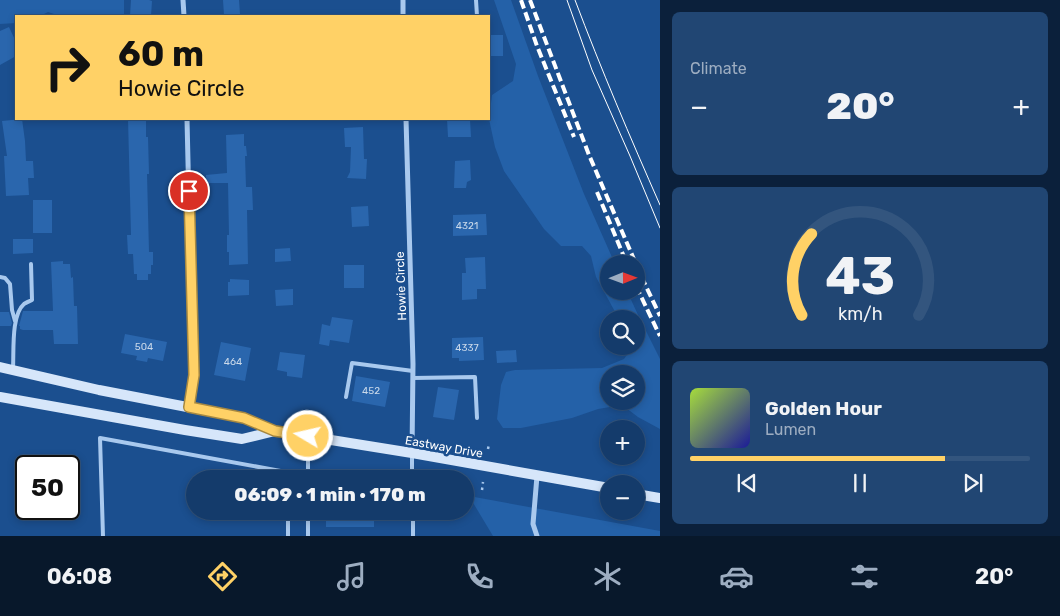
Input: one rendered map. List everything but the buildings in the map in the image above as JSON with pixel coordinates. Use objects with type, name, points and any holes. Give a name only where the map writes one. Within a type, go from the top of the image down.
[{"type":"main road","name":"Eastway Drive","points":[[0,368],[98,390],[244,418],[275,431],[600,486]]},
{"type":"main road","name":"Eastway Drive","points":[[0,397],[242,439],[275,431]]},
{"type":"main road","points":[[645,496],[660,498]]},
{"type":"street","points":[[183,0],[184,15]]},
{"type":"street","points":[[403,0],[403,15]]},
{"type":"street","points":[[187,120],[194,375],[189,407]]},
{"type":"street","name":"Howie Circle","points":[[406,120],[413,371],[412,453]]},
{"type":"street","points":[[537,476],[533,524],[537,536]]},
{"type":"lane","points":[[476,0],[476,15]]},
{"type":"lane","points":[[15,321],[20,310],[32,300],[31,264]]},
{"type":"lane","points":[[0,277],[5,278],[10,284],[15,321],[13,370]]},
{"type":"lane","points":[[346,397],[352,363],[413,371]]},
{"type":"lane","points":[[413,378],[474,377],[477,418]]},
{"type":"lane","points":[[308,436],[308,470]]},
{"type":"lane","points":[[103,536],[100,438],[275,470]]},
{"type":"lane","points":[[412,453],[412,470]]},
{"type":"lane","points":[[288,520],[288,536]]},
{"type":"lane","points":[[308,520],[308,536]]},
{"type":"lane","points":[[413,520],[413,536]]},
{"type":"path","points":[[488,450],[489,444]]},
{"type":"path","points":[[482,490],[483,482]]},
{"type":"shaded area","points":[[0,0],[124,0],[124,15],[57,15],[48,12],[42,15],[15,15],[15,23],[0,24]]},
{"type":"shaded area","points":[[494,0],[511,0],[584,194],[611,255],[600,255],[600,284],[596,277],[591,256],[582,246],[561,246],[544,229],[504,171],[495,147],[489,120],[492,95],[513,81],[516,64]]},
{"type":"shaded area","points":[[609,300],[631,300],[636,310],[614,310]]},
{"type":"shaded area","points":[[645,329],[660,359],[660,429],[629,410],[645,410],[645,365],[609,365],[624,359],[627,355],[645,355]]},
{"type":"shaded area","points":[[600,368],[600,409],[572,418],[521,428],[503,428],[497,419],[501,385],[506,372],[515,370]]},
{"type":"shaded area","points":[[474,497],[660,531],[660,536],[493,536],[474,504]]},
{"type":"tram line","points":[[567,0],[592,70],[660,228]]},
{"type":"tram line","points":[[575,0],[616,103],[660,205]]},
{"type":"railway","points":[[521,0],[537,46],[574,137]]},
{"type":"railway","points":[[530,0],[589,155],[632,255]]},
{"type":"railway","points":[[597,192],[623,255]]},
{"type":"railway","points":[[645,284],[660,316]]},
{"type":"railway","points":[[643,300],[660,336]]},
{"type":"route","points":[[189,191],[194,375],[189,407],[244,418],[275,431],[308,436]]}]
